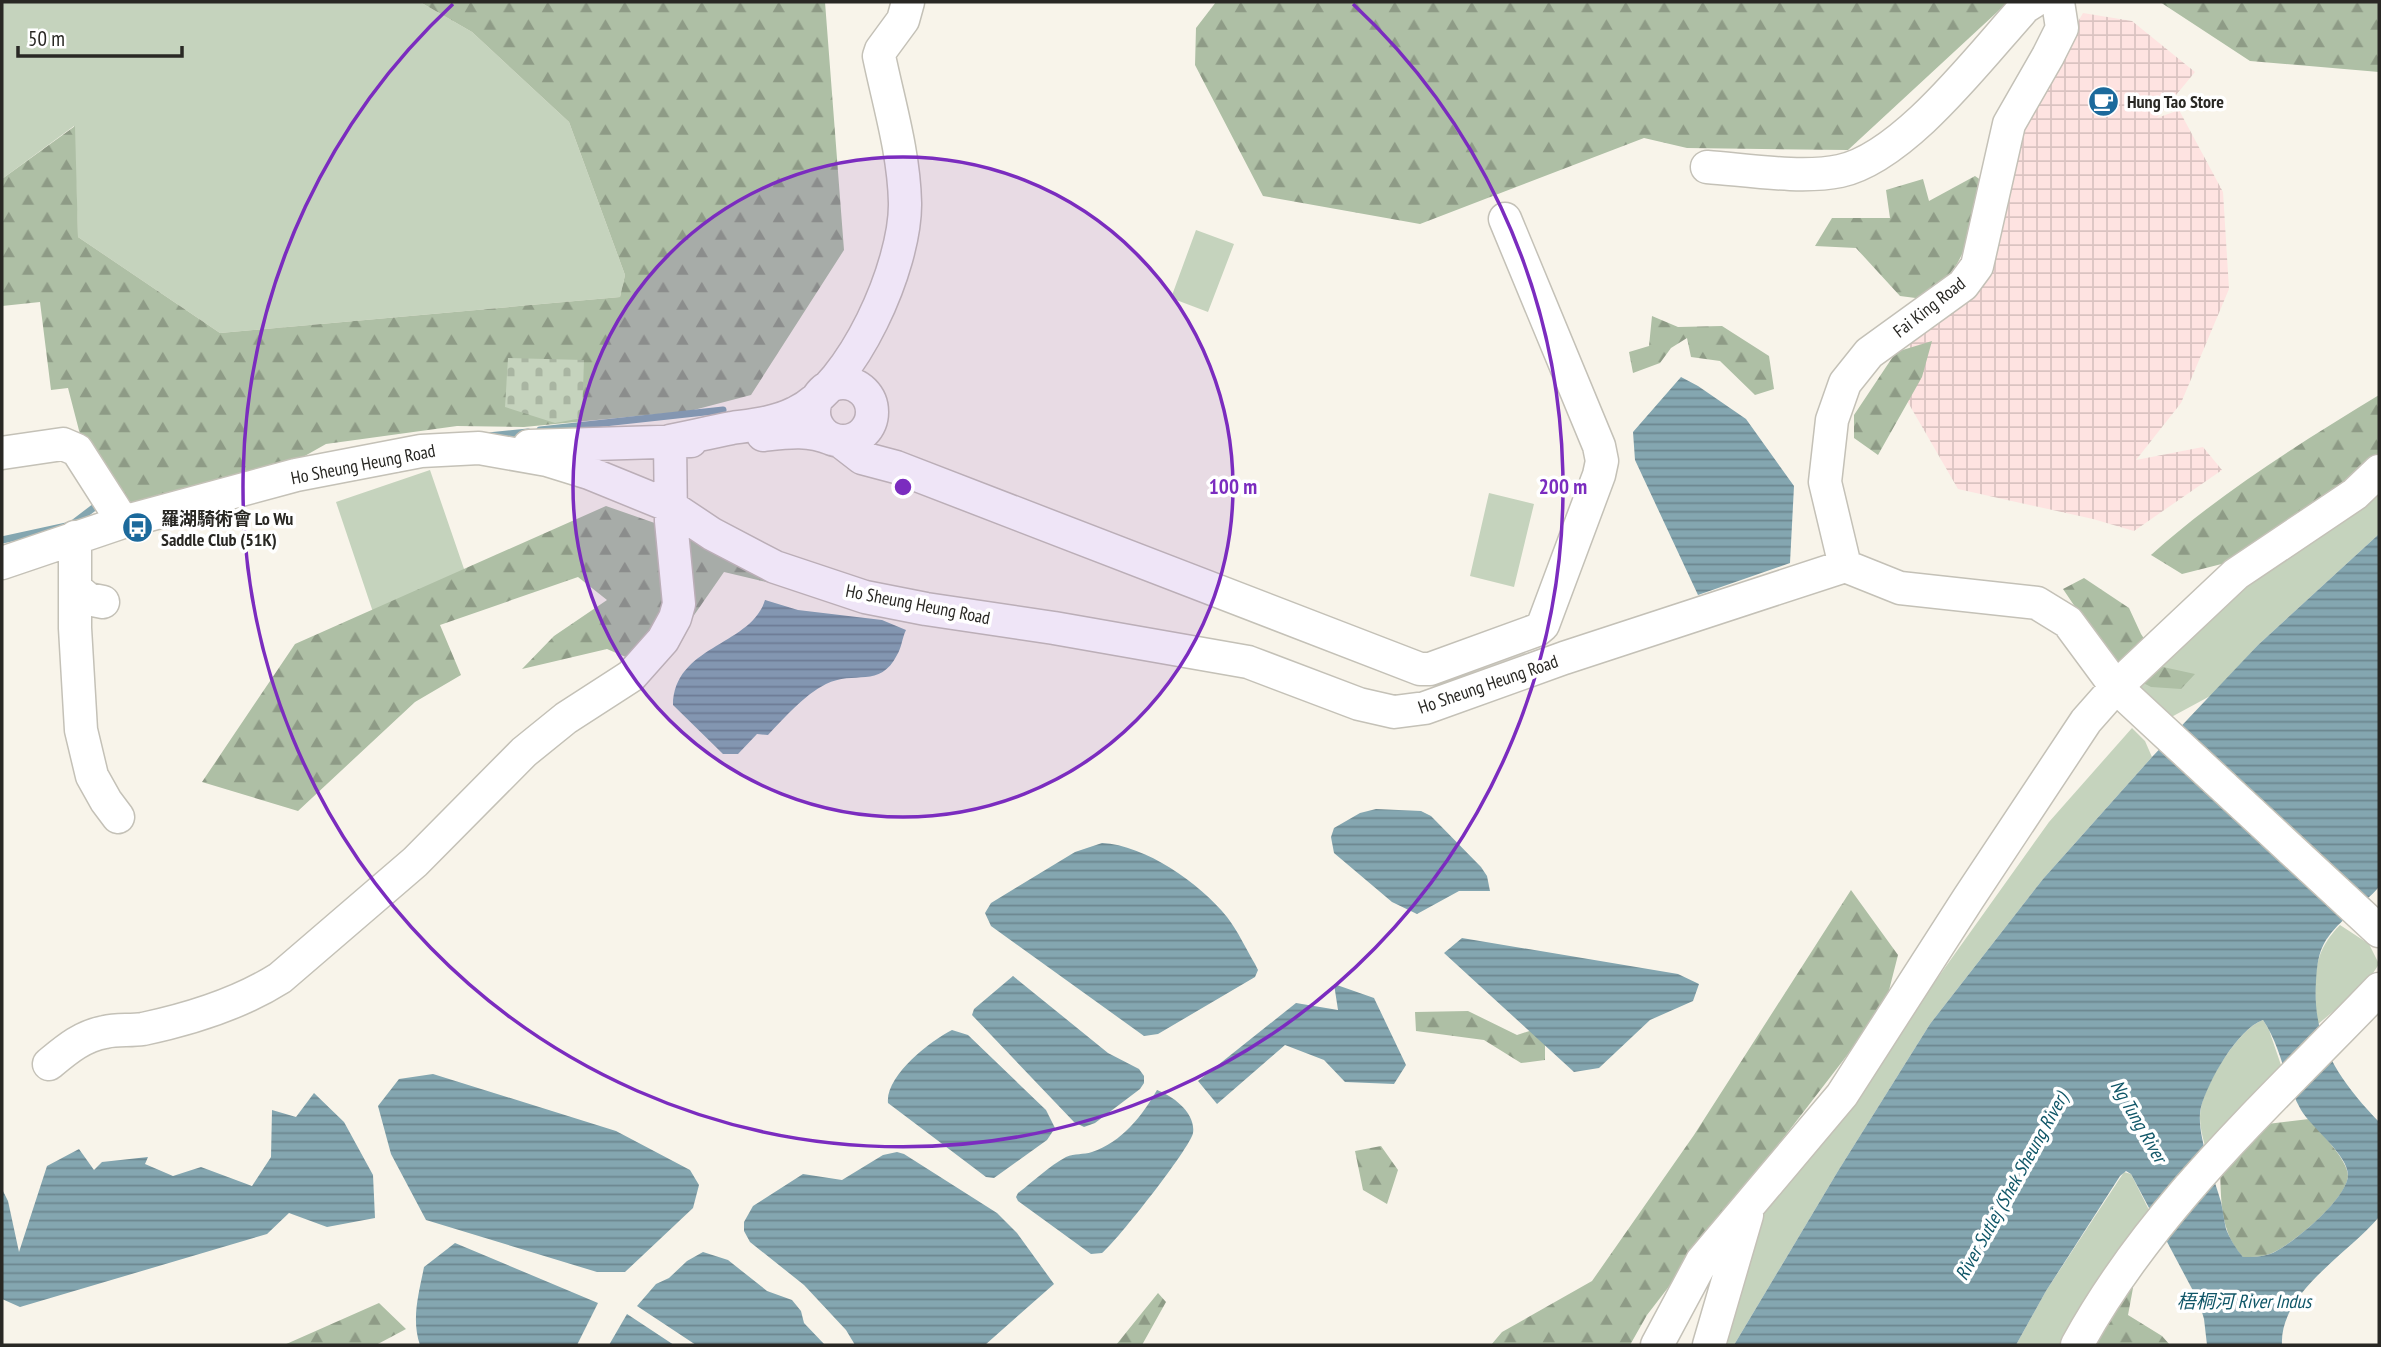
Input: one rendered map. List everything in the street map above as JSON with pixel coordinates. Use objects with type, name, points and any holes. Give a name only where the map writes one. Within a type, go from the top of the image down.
[{"type":"street","points":[[908,2],[903,20],[881,50],[880,56],[903,170],[904,230],[883,296],[860,343],[816,402],[815,416],[820,429],[862,458],[895,467],[1420,669],[1430,669],[1537,630],[1543,625],[1602,461],[1599,446],[1506,219]]},
{"type":"street","points":[[1707,167],[1815,174],[1842,171],[1866,160],[1923,120],[2025,7],[2033,2]]},
{"type":"street","name":"Fai King Road","points":[[1844,566],[1825,482],[1832,420],[1845,383],[1868,353],[1963,285],[1977,266],[2009,124],[2049,56],[2062,28],[2059,2]]},
{"type":"street","points":[[860,343],[861,368],[877,438],[895,467]]},
{"type":"street","points":[[479,448],[721,441],[798,431],[818,433],[836,440],[850,440],[866,430],[871,407],[859,388],[851,384],[833,386],[801,410],[771,422],[670,441]]},
{"type":"street","points":[[49,1064],[80,1039],[105,1031],[140,1029],[206,1013],[280,978],[415,862],[524,752],[566,718],[631,676],[663,640],[677,612],[679,594],[670,506],[670,441]]},
{"type":"street","points":[[2,453],[71,445],[77,450],[123,522]]},
{"type":"street","name":"Ho Sheung Heung Road","points":[[2,563],[123,522],[338,466],[421,451],[479,448],[547,460],[589,473],[670,506],[712,534],[775,567],[866,597],[1248,662],[1359,704],[1394,712],[1425,708],[1564,658],[1844,566]]},
{"type":"street","points":[[1657,1345],[1702,1261],[1842,1096],[2086,721],[2116,687],[2236,574],[2355,494],[2379,471]]},
{"type":"street","points":[[75,537],[81,730],[93,776],[106,802],[118,817]]},
{"type":"street","points":[[1844,566],[1900,587],[2037,603],[2068,622],[2116,687],[2379,931]]},
{"type":"street","points":[[75,588],[88,599],[103,602]]},
{"type":"street","points":[[2090,1339],[2118,1277],[2201,1171],[2379,989]]},
{"type":"street","points":[[1709,1345],[1751,1203]]},
{"type":"shaded area","points":[[2083,13],[2132,21],[2195,72],[2157,118],[2179,110],[2223,192],[2229,289],[2181,403],[2136,460],[2203,447],[2222,470],[2134,531],[2093,519],[1958,489],[1906,399],[1910,343],[1977,293],[1992,267],[2023,134],[2038,91]]},
{"type":"green space","points":[[2,2],[420,2],[472,32],[569,122],[625,275],[620,297],[220,333],[78,237],[74,126],[2,179]]},
{"type":"green space","points":[[420,2],[825,2],[844,250],[751,395],[690,411],[524,427],[457,426],[326,444],[271,475],[123,507],[82,442],[68,388],[51,390],[40,302],[2,306],[2,179],[75,126],[78,237],[220,333],[620,297],[625,275],[569,122],[472,32]]},
{"type":"green space","points":[[1216,2],[2008,2],[1848,150],[1687,148],[1644,138],[1420,224],[1263,196],[1195,65],[1196,28]]},
{"type":"green space","points":[[2160,2],[2379,2],[2379,72],[2250,61]]},
{"type":"green space","points":[[1975,176],[1995,190],[1957,264],[1931,300],[1900,296],[1856,248],[1815,246],[1832,218],[1890,218],[1886,190],[1923,179],[1929,201]]},
{"type":"green space","points":[[1196,230],[1234,244],[1208,312],[1171,298]]},
{"type":"green space","points":[[1652,316],[1678,327],[1722,326],[1769,356],[1774,389],[1755,395],[1720,361],[1691,357],[1687,338],[1671,348],[1660,363],[1633,373],[1629,352],[1649,346]]},
{"type":"green space","points":[[1932,341],[1922,377],[1878,455],[1854,438],[1854,415],[1896,352]]},
{"type":"green space","points":[[508,358],[584,360],[582,418],[555,423],[505,407]]},
{"type":"green space","points":[[2379,395],[2379,476],[2301,544],[2182,574],[2151,555],[2177,532],[2290,450]]},
{"type":"green space","points":[[430,470],[473,595],[378,627],[336,502]]},
{"type":"green space","points":[[2379,471],[2379,534],[2258,645],[2212,695],[2164,721],[2144,701],[2132,672]]},
{"type":"green space","points":[[1489,493],[1534,504],[1514,587],[1470,576]]},
{"type":"green space","points":[[606,506],[712,543],[817,594],[724,572],[656,670],[607,649],[522,669],[554,636],[607,600],[578,577],[440,625],[461,675],[415,702],[298,811],[202,782],[295,644]]},
{"type":"green space","points":[[2084,578],[2129,608],[2141,634],[2163,667],[2195,674],[2181,689],[2151,687],[2117,669],[2063,589]]},
{"type":"green space","points":[[2132,728],[2145,741],[2152,757],[2043,879],[1930,1024],[1734,1345],[1723,1345],[1757,1210],[1839,1116],[2049,822]]},
{"type":"green space","points":[[1851,890],[1898,955],[1885,1006],[1647,1315],[1630,1345],[1491,1345],[1502,1332],[1592,1281],[1694,1135]]},
{"type":"green space","points":[[2340,925],[2369,944],[2379,964],[2366,984],[2317,1025],[2316,971],[2323,948]]},
{"type":"green space","points":[[1468,1011],[1517,1035],[1545,1026],[1545,1060],[1521,1063],[1484,1040],[1416,1031],[1415,1012]]},
{"type":"green space","points":[[2263,1020],[2282,1068],[2205,1146],[2200,1113],[2209,1085],[2224,1058],[2243,1034]]},
{"type":"green space","points":[[2309,1119],[2347,1169],[2345,1186],[2328,1209],[2291,1242],[2270,1254],[2243,1257],[2225,1225],[2220,1163],[2259,1125]]},
{"type":"green space","points":[[1381,1146],[1398,1170],[1387,1204],[1363,1190],[1355,1151]]},
{"type":"green space","points":[[2124,1172],[2131,1174],[2151,1214],[2066,1345],[2016,1345],[2046,1291]]},
{"type":"green space","points":[[2120,1258],[2133,1288],[2128,1315],[2162,1336],[2170,1345],[2066,1345]]},
{"type":"green space","points":[[1158,1293],[1166,1302],[1142,1345],[1116,1345]]},
{"type":"green space","points":[[379,1303],[406,1329],[376,1345],[284,1345]]},
{"type":"water","points":[[1681,377],[1746,419],[1794,486],[1790,563],[1698,595],[1635,460],[1633,432]]},
{"type":"water","points":[[2379,534],[2379,887],[2331,933],[2323,945],[2317,965],[2316,1003],[2319,1023],[2331,1059],[2352,1091],[2379,1122],[2379,1217],[2303,1291],[2284,1326],[2282,1345],[2207,1345],[2199,1302],[2131,1174],[2126,1171],[2120,1176],[2046,1291],[2016,1345],[1734,1345],[1930,1024],[2043,879],[2152,757],[2258,645]],"holes":[[[2263,1020],[2301,1110],[2336,1150],[2348,1175],[2346,1185],[2339,1196],[2304,1232],[2270,1254],[2243,1257],[2226,1229],[2203,1142],[2201,1107],[2217,1071],[2243,1034]]]},
{"type":"water","points":[[765,600],[798,610],[882,620],[906,630],[897,655],[883,672],[826,684],[802,700],[768,735],[757,734],[738,754],[723,754],[673,705],[677,685],[686,670],[699,658],[745,627],[757,615]]},
{"type":"water","points":[[1376,809],[1421,811],[1431,816],[1481,867],[1487,876],[1490,891],[1459,891],[1417,914],[1392,902],[1334,853],[1331,837],[1334,828],[1360,813]]},
{"type":"water","points":[[1102,843],[1119,845],[1153,858],[1202,891],[1235,928],[1258,970],[1255,977],[1158,1034],[1144,1036],[991,926],[985,913],[991,903],[1075,852]]},
{"type":"water","points":[[1462,938],[1678,974],[1699,984],[1693,1001],[1650,1020],[1599,1068],[1574,1072],[1444,953]]},
{"type":"water","points":[[1013,976],[1108,1053],[1139,1069],[1144,1076],[1140,1089],[1095,1123],[1084,1127],[1074,1122],[972,1015],[974,1009]]},
{"type":"water","points":[[1334,984],[1374,998],[1406,1065],[1394,1084],[1345,1082],[1324,1060],[1285,1045],[1217,1104],[1198,1081],[1296,1003],[1338,1010]]},
{"type":"water","points":[[952,1030],[968,1035],[1046,1110],[1055,1128],[1047,1140],[994,1178],[986,1177],[888,1103],[889,1093],[901,1071],[932,1042]]},
{"type":"water","points":[[433,1074],[616,1131],[690,1170],[699,1185],[693,1208],[625,1272],[597,1272],[426,1220],[391,1154],[378,1106],[399,1079]]},
{"type":"water","points":[[1157,1090],[1182,1106],[1191,1119],[1193,1133],[1152,1194],[1102,1253],[1091,1254],[1018,1201],[1018,1193],[1060,1161],[1069,1156],[1103,1148],[1122,1135],[1145,1109]]},
{"type":"water","points":[[314,1093],[344,1122],[373,1175],[375,1218],[327,1227],[289,1213],[267,1234],[20,1307],[2,1299],[2,1189],[8,1201],[19,1252],[47,1166],[79,1149],[94,1170],[102,1162],[148,1157],[145,1164],[173,1176],[201,1167],[252,1186],[271,1157],[272,1110],[296,1117]]},
{"type":"water","points":[[897,1152],[997,1213],[1017,1233],[1054,1284],[985,1345],[855,1345],[846,1330],[804,1285],[750,1242],[744,1231],[744,1222],[753,1206],[803,1174],[842,1180],[883,1155]]},
{"type":"water","points":[[455,1243],[598,1303],[577,1345],[420,1345],[416,1316],[424,1267]]},
{"type":"water","points":[[703,1252],[728,1260],[767,1291],[792,1300],[801,1311],[804,1323],[825,1345],[696,1345],[637,1306],[656,1284],[669,1278],[687,1261]]},
{"type":"water","points":[[627,1314],[674,1345],[609,1345]]},
{"type":"waterway","points":[[540,430],[723,410]]},
{"type":"waterway","points":[[488,436],[528,432]]},
{"type":"waterway","points":[[2,540],[71,525],[96,506]]},
{"type":"place","name":"Hung Tao Store","points":[[2104,101]]},
{"type":"place","name":"羅湖騎術會 Lo Wu Saddle Club (51K)","points":[[138,528]]},
{"type":"water label","name":"Ng Tung River","points":[[2139,1121]]},
{"type":"water label","name":"River Sutlej (Shek Sheung River)","points":[[2011,1186]]},
{"type":"water label","name":"梧桐河 River Indus","points":[[2244,1301]]}]
